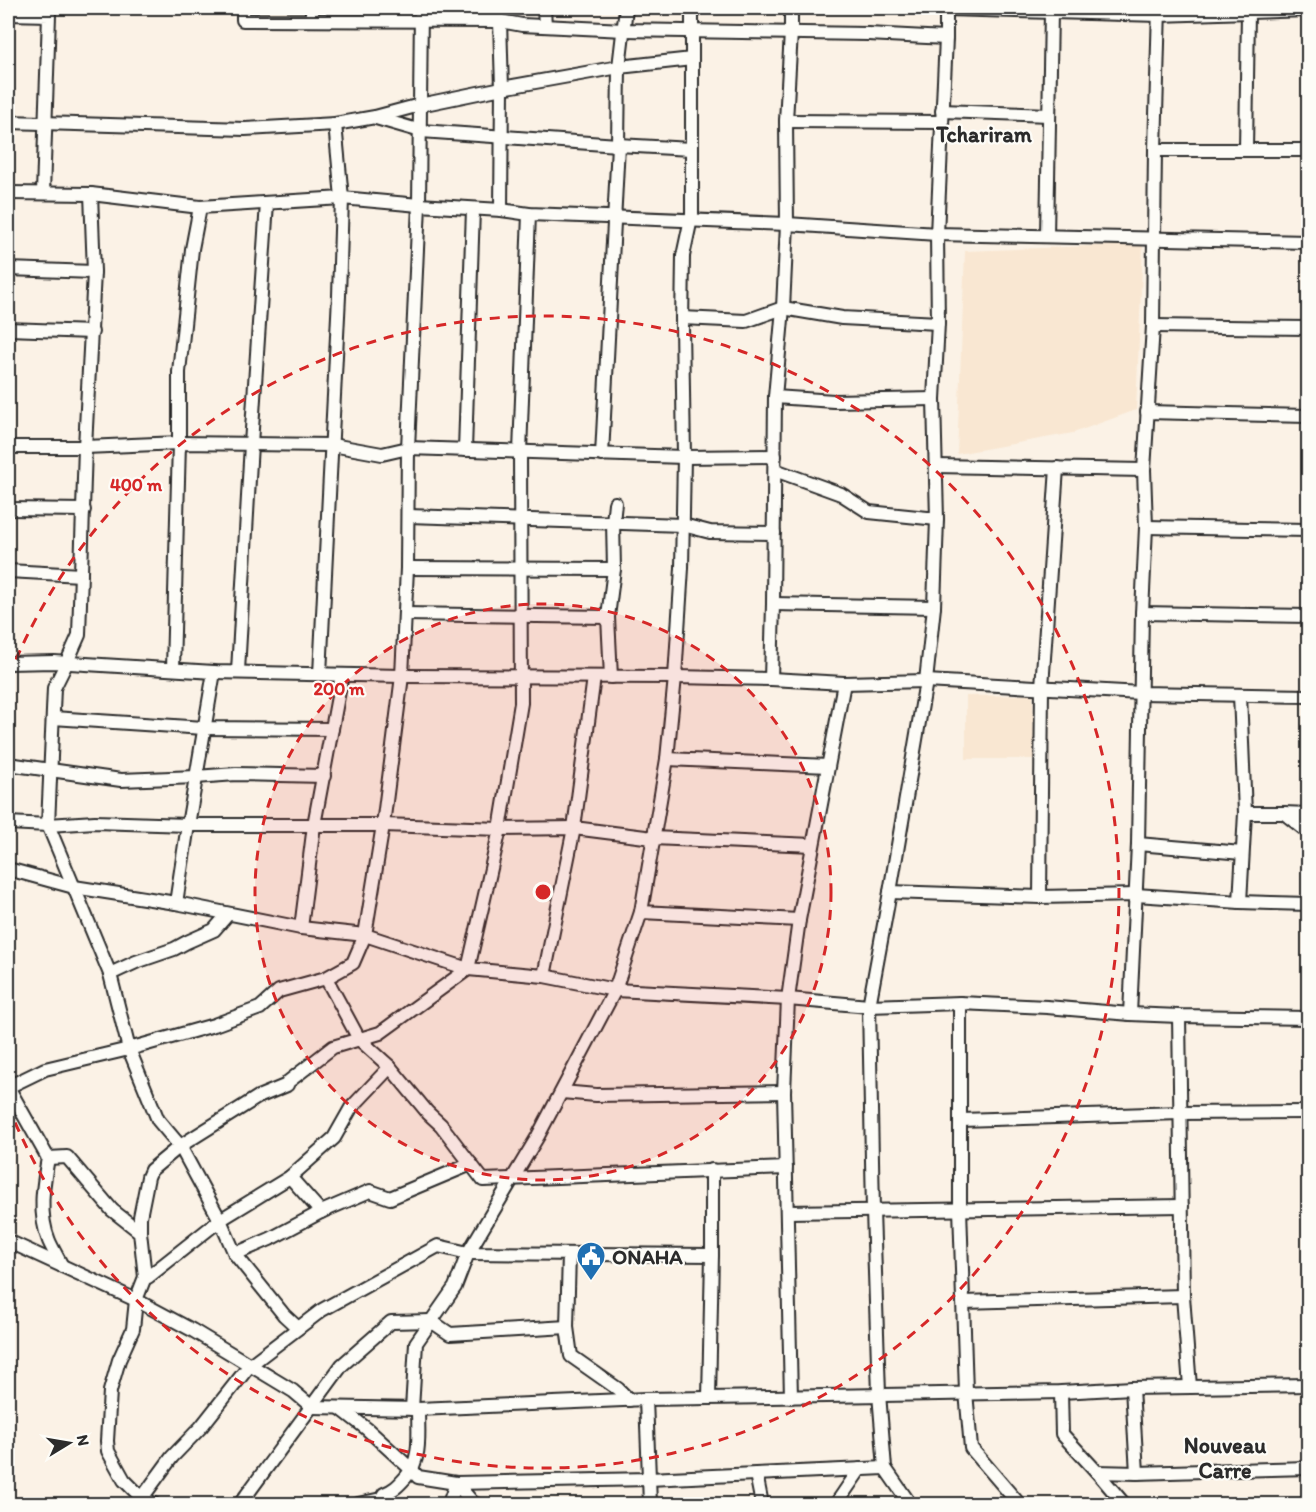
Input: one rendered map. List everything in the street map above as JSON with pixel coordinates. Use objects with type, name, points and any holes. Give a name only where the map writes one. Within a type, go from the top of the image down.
[{"type":"street","points":[[243,8],[243,20],[312,14],[421,14],[522,25],[624,30],[791,32],[946,38]]},
{"type":"street","points":[[491,8],[500,21],[501,210]]},
{"type":"street","points":[[544,8],[545,26]]},
{"type":"street","points":[[602,455],[615,218],[619,68],[626,8]]},
{"type":"street","points":[[358,1504],[383,1502],[384,1494],[395,1490],[412,1470],[418,1452],[415,1409],[416,1343],[455,1287],[468,1253],[562,1092],[615,990],[641,912],[667,759],[682,568],[683,256],[692,214],[692,8]]},
{"type":"street","points":[[771,679],[775,397],[783,308],[787,224],[786,121],[791,8]]},
{"type":"street","points":[[910,1504],[885,1468],[879,1394],[869,1006],[926,681],[934,606],[937,519],[934,399],[938,323],[937,234],[946,8],[1051,12],[1308,10]]},
{"type":"street","points":[[1130,1014],[1138,844],[1142,613],[1146,527],[1144,470],[1153,326],[1159,11]]},
{"type":"street","points":[[1047,236],[1051,12]]},
{"type":"street","points":[[1246,150],[1248,12]]},
{"type":"street","points":[[8,14],[49,15],[44,193]]},
{"type":"street","points":[[62,1266],[48,1240],[44,1223],[42,1204],[48,1158],[8,1087],[45,1069],[129,1049],[214,1025],[260,1008],[279,991],[326,978],[353,963],[365,935],[383,825],[402,676],[407,568],[408,448],[419,205],[421,14]]},
{"type":"street","points":[[8,122],[245,129],[335,124],[502,88],[619,68],[692,59]]},
{"type":"street","points":[[786,121],[1049,115]]},
{"type":"street","points":[[375,117],[420,131],[691,148]]},
{"type":"street","points":[[320,674],[342,198],[335,124]]},
{"type":"street","points":[[1155,150],[1308,150]]},
{"type":"street","points":[[8,193],[91,194],[200,207],[342,198],[529,214],[787,224],[937,234],[1308,242]]},
{"type":"street","points":[[91,194],[94,272],[79,634],[54,688],[48,825],[110,974],[129,1049],[158,1120],[180,1146],[220,1220],[235,1254],[284,1315],[298,1328]]},
{"type":"street","points":[[238,671],[267,203]]},
{"type":"street","points":[[173,669],[179,372],[192,249],[200,207]]},
{"type":"street","points":[[465,450],[473,209]]},
{"type":"street","points":[[154,1504],[142,1498],[124,1480],[108,1451],[107,1441],[110,1391],[118,1360],[133,1329],[136,1300],[145,1277],[140,1217],[151,1170],[180,1146],[258,1097],[287,1085],[333,1047],[380,1033],[468,969],[500,829],[520,703],[520,452],[529,214]]},
{"type":"street","points":[[8,269],[94,272]]},
{"type":"street","points":[[682,318],[746,321],[783,308],[842,318],[938,323]]},
{"type":"street","points":[[1153,326],[1308,328]]},
{"type":"street","points":[[8,329],[92,332]]},
{"type":"street","points":[[775,397],[834,401],[934,399]]},
{"type":"street","points":[[1147,412],[1308,416]]},
{"type":"street","points":[[8,447],[85,447],[179,443],[332,445],[382,454],[408,448],[684,457],[775,456]]},
{"type":"street","points":[[936,466],[1144,470]]},
{"type":"street","points":[[1040,897],[1042,687],[1057,468]]},
{"type":"street","points":[[775,470],[841,494],[869,512],[937,519]]},
{"type":"street","points":[[610,677],[608,616],[614,569],[615,503]]},
{"type":"street","points":[[8,509],[84,510]]},
{"type":"street","points":[[408,516],[683,525],[710,532],[774,533]]},
{"type":"street","points":[[1146,527],[1308,530]]},
{"type":"street","points":[[407,568],[614,569]]},
{"type":"street","points":[[8,571],[81,575]]},
{"type":"street","points":[[773,604],[934,606]]},
{"type":"street","points":[[1142,613],[1308,616]]},
{"type":"street","points":[[405,614],[608,616]]},
{"type":"street","points":[[8,663],[67,662],[214,672],[342,675],[675,677],[844,683],[926,681],[1141,693],[1308,696]]},
{"type":"street","points":[[176,903],[214,672]]},
{"type":"street","points":[[301,928],[314,825],[342,675]]},
{"type":"street","points":[[544,976],[574,828],[594,677]]},
{"type":"street","points":[[791,1397],[784,1092],[788,999],[799,920],[844,683]]},
{"type":"street","points":[[1240,694],[1245,813],[1240,902]]},
{"type":"street","points":[[52,718],[204,728],[332,729]]},
{"type":"street","points":[[667,759],[828,766]]},
{"type":"street","points":[[8,764],[121,780],[236,774],[324,776]]},
{"type":"street","points":[[1245,813],[1308,814]]},
{"type":"street","points":[[1284,813],[1308,832]]},
{"type":"street","points":[[8,823],[574,828],[653,838],[813,844]]},
{"type":"street","points":[[1138,844],[1242,852]]},
{"type":"street","points":[[8,869],[74,887],[176,903],[301,928],[365,935],[468,969],[544,976],[615,990],[788,999],[869,1006],[960,1003],[1130,1014],[1308,1018]]},
{"type":"street","points":[[890,892],[1040,897],[1136,896],[1308,904]]},
{"type":"street","points":[[641,912],[799,920]]},
{"type":"street","points":[[110,974],[174,949],[214,930],[228,914]]},
{"type":"street","points":[[326,978],[359,1039],[390,1067],[428,1113],[441,1125],[483,1180],[786,1168]]},
{"type":"street","points":[[960,1003],[960,1208],[966,1392],[971,1448],[1019,1504]]},
{"type":"street","points":[[1179,1016],[1183,1296],[1190,1387]]},
{"type":"street","points":[[145,1277],[148,1277],[220,1220],[290,1177],[334,1138],[351,1108],[390,1067]]},
{"type":"street","points":[[562,1092],[596,1095],[784,1092]]},
{"type":"street","points":[[961,1120],[1180,1113],[1308,1112]]},
{"type":"street","points":[[48,1158],[67,1157],[112,1210],[140,1232]]},
{"type":"street","points":[[235,1254],[370,1191],[390,1198],[471,1164]]},
{"type":"street","points":[[709,1398],[712,1170]]},
{"type":"street","points":[[290,1177],[321,1212]]},
{"type":"street","points":[[787,1212],[1182,1206]]},
{"type":"street","points":[[8,1241],[136,1300],[192,1330],[293,1391],[312,1407],[415,1409],[646,1399],[1308,1385]]},
{"type":"street","points":[[142,1498],[172,1457],[201,1427],[250,1365],[322,1310],[438,1246],[468,1253],[712,1254]]},
{"type":"street","points":[[569,1254],[567,1327],[571,1356],[618,1389],[629,1400]]},
{"type":"street","points":[[963,1302],[1183,1296]]},
{"type":"street","points":[[240,1504],[342,1365],[391,1322],[431,1322],[450,1334],[567,1327]]},
{"type":"street","points":[[1132,1388],[1137,1473]]},
{"type":"street","points":[[1061,1392],[1062,1434],[1124,1504]]},
{"type":"street","points":[[646,1399],[650,1504]]},
{"type":"street","points":[[340,1408],[367,1429],[418,1477],[456,1483],[650,1479],[885,1468]]},
{"type":"street","points":[[1097,1472],[1308,1468]]},
{"type":"street","points":[[836,1504],[860,1469]]},
{"type":"street","points":[[756,1474],[762,1504]]},
{"type":"street","points":[[449,1504],[456,1483]]},
{"type":"street","points":[[456,1483],[476,1504]]},
{"type":"shaded area","points":[[1143,244],[1136,410],[1073,433],[957,454],[965,251]]},
{"type":"shaded area","points":[[1033,695],[1034,759],[966,759],[966,696]]},
{"type":"place","name":"ONAHA","points":[[591,1282]]},
{"type":"district","name":"Tchariram","points":[[984,134]]},
{"type":"district","name":"Nouveau Carre","points":[[1225,1458]]}]
